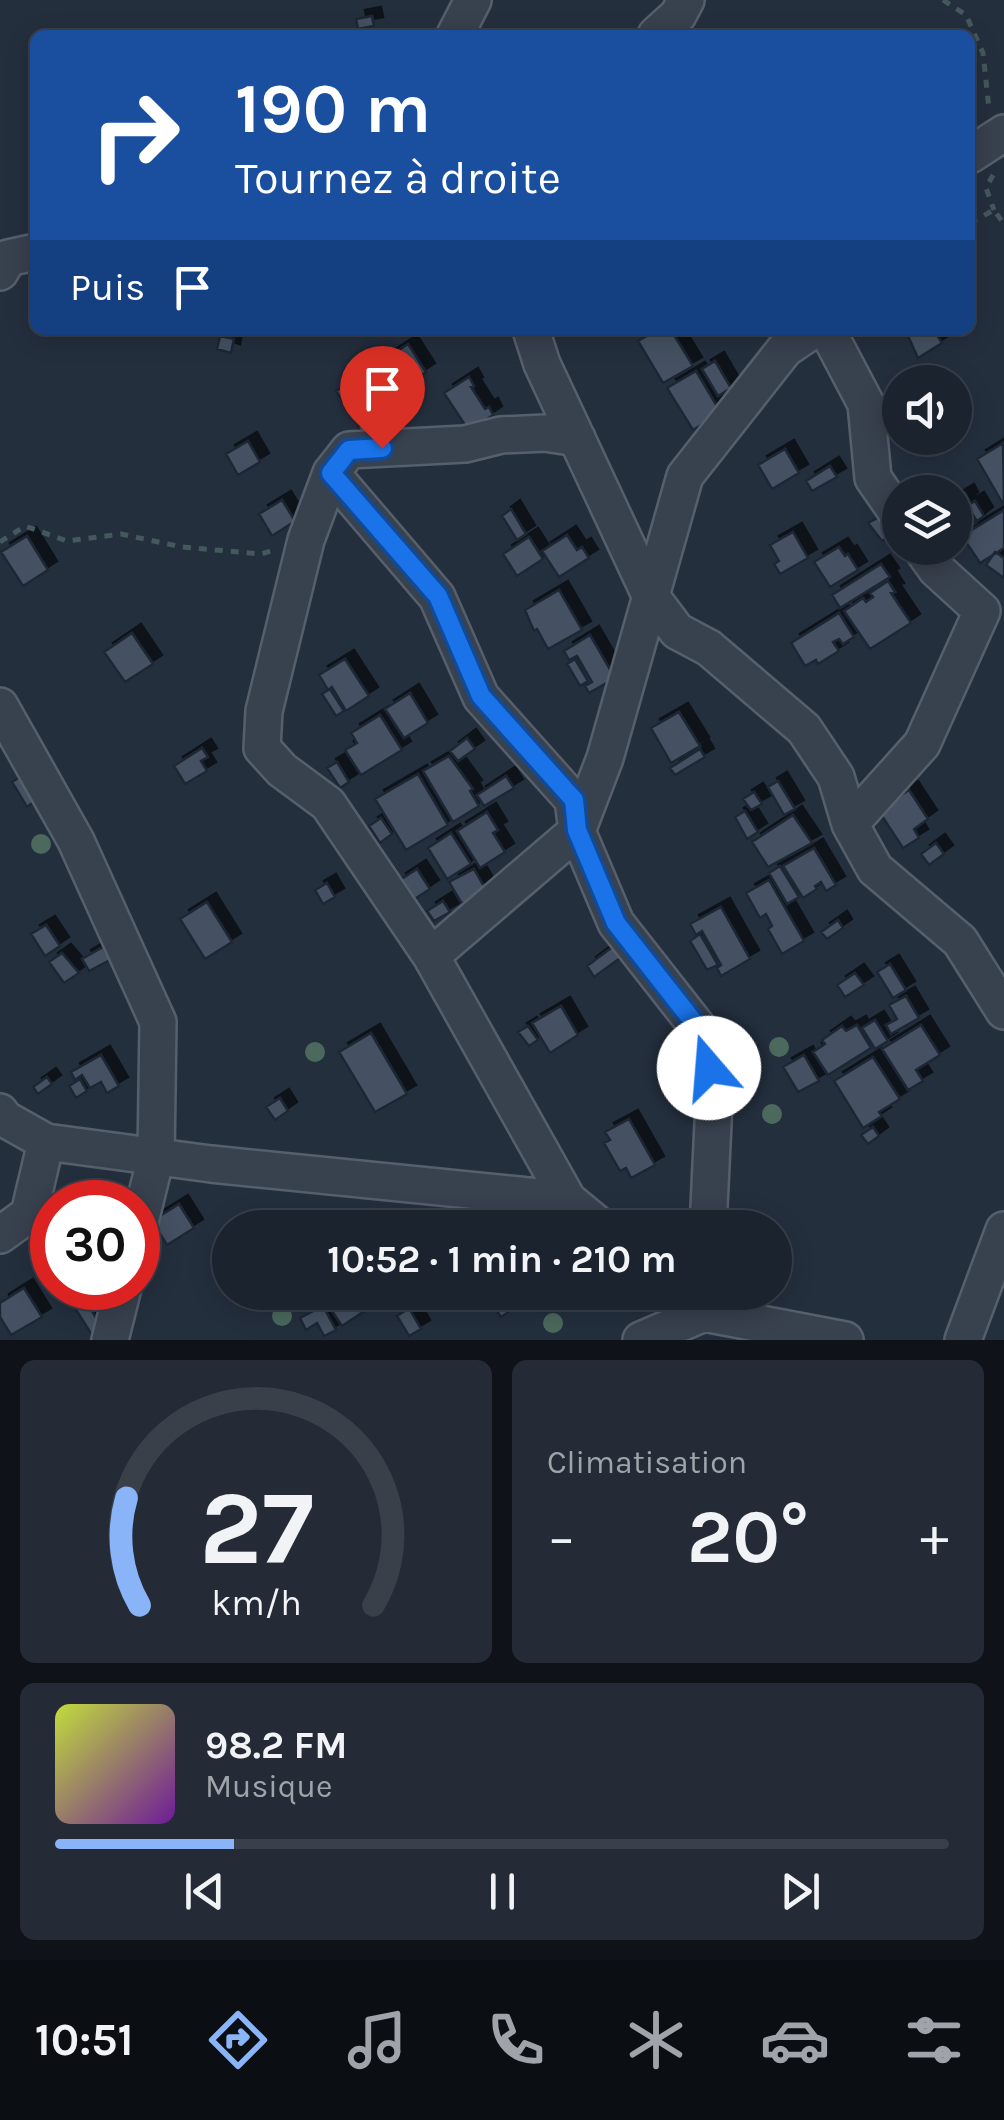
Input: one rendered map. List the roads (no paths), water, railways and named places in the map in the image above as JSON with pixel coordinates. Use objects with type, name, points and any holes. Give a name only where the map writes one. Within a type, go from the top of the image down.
[{"type":"street","points":[[458,30],[473,0]]},
{"type":"street","points":[[662,30],[678,15],[686,0]]},
{"type":"street","points":[[532,335],[650,595],[678,631],[709,648],[804,729],[836,777],[850,824],[875,868],[960,941],[1004,1011]]},
{"type":"street","points":[[431,956],[577,830],[605,758],[685,476],[786,349],[806,335]]},
{"type":"street","points":[[831,335],[866,404],[873,478],[882,491]]},
{"type":"street","points":[[577,438],[501,435],[464,444],[349,450],[331,473],[306,540],[264,711],[262,748],[282,770],[328,804],[431,956],[568,1200],[580,1210]]},
{"type":"street","points":[[331,473],[438,596],[481,696],[574,800],[577,830],[616,923],[703,1034],[714,1102],[709,1210]]},
{"type":"street","points":[[850,824],[922,744],[982,612],[933,565]]},
{"type":"street","points":[[0,706],[76,841],[158,1022],[156,1157],[150,1180]]},
{"type":"street","points":[[0,1112],[6,1120],[46,1142],[568,1200]]},
{"type":"street","points":[[0,1234],[29,1214],[46,1142]]},
{"type":"street","points":[[963,1340],[1004,1230]]},
{"type":"street","points":[[110,1340],[118,1310]]},
{"type":"street","points":[[641,1340],[702,1310]]},
{"type":"street","points":[[709,1310],[845,1340]]}]
